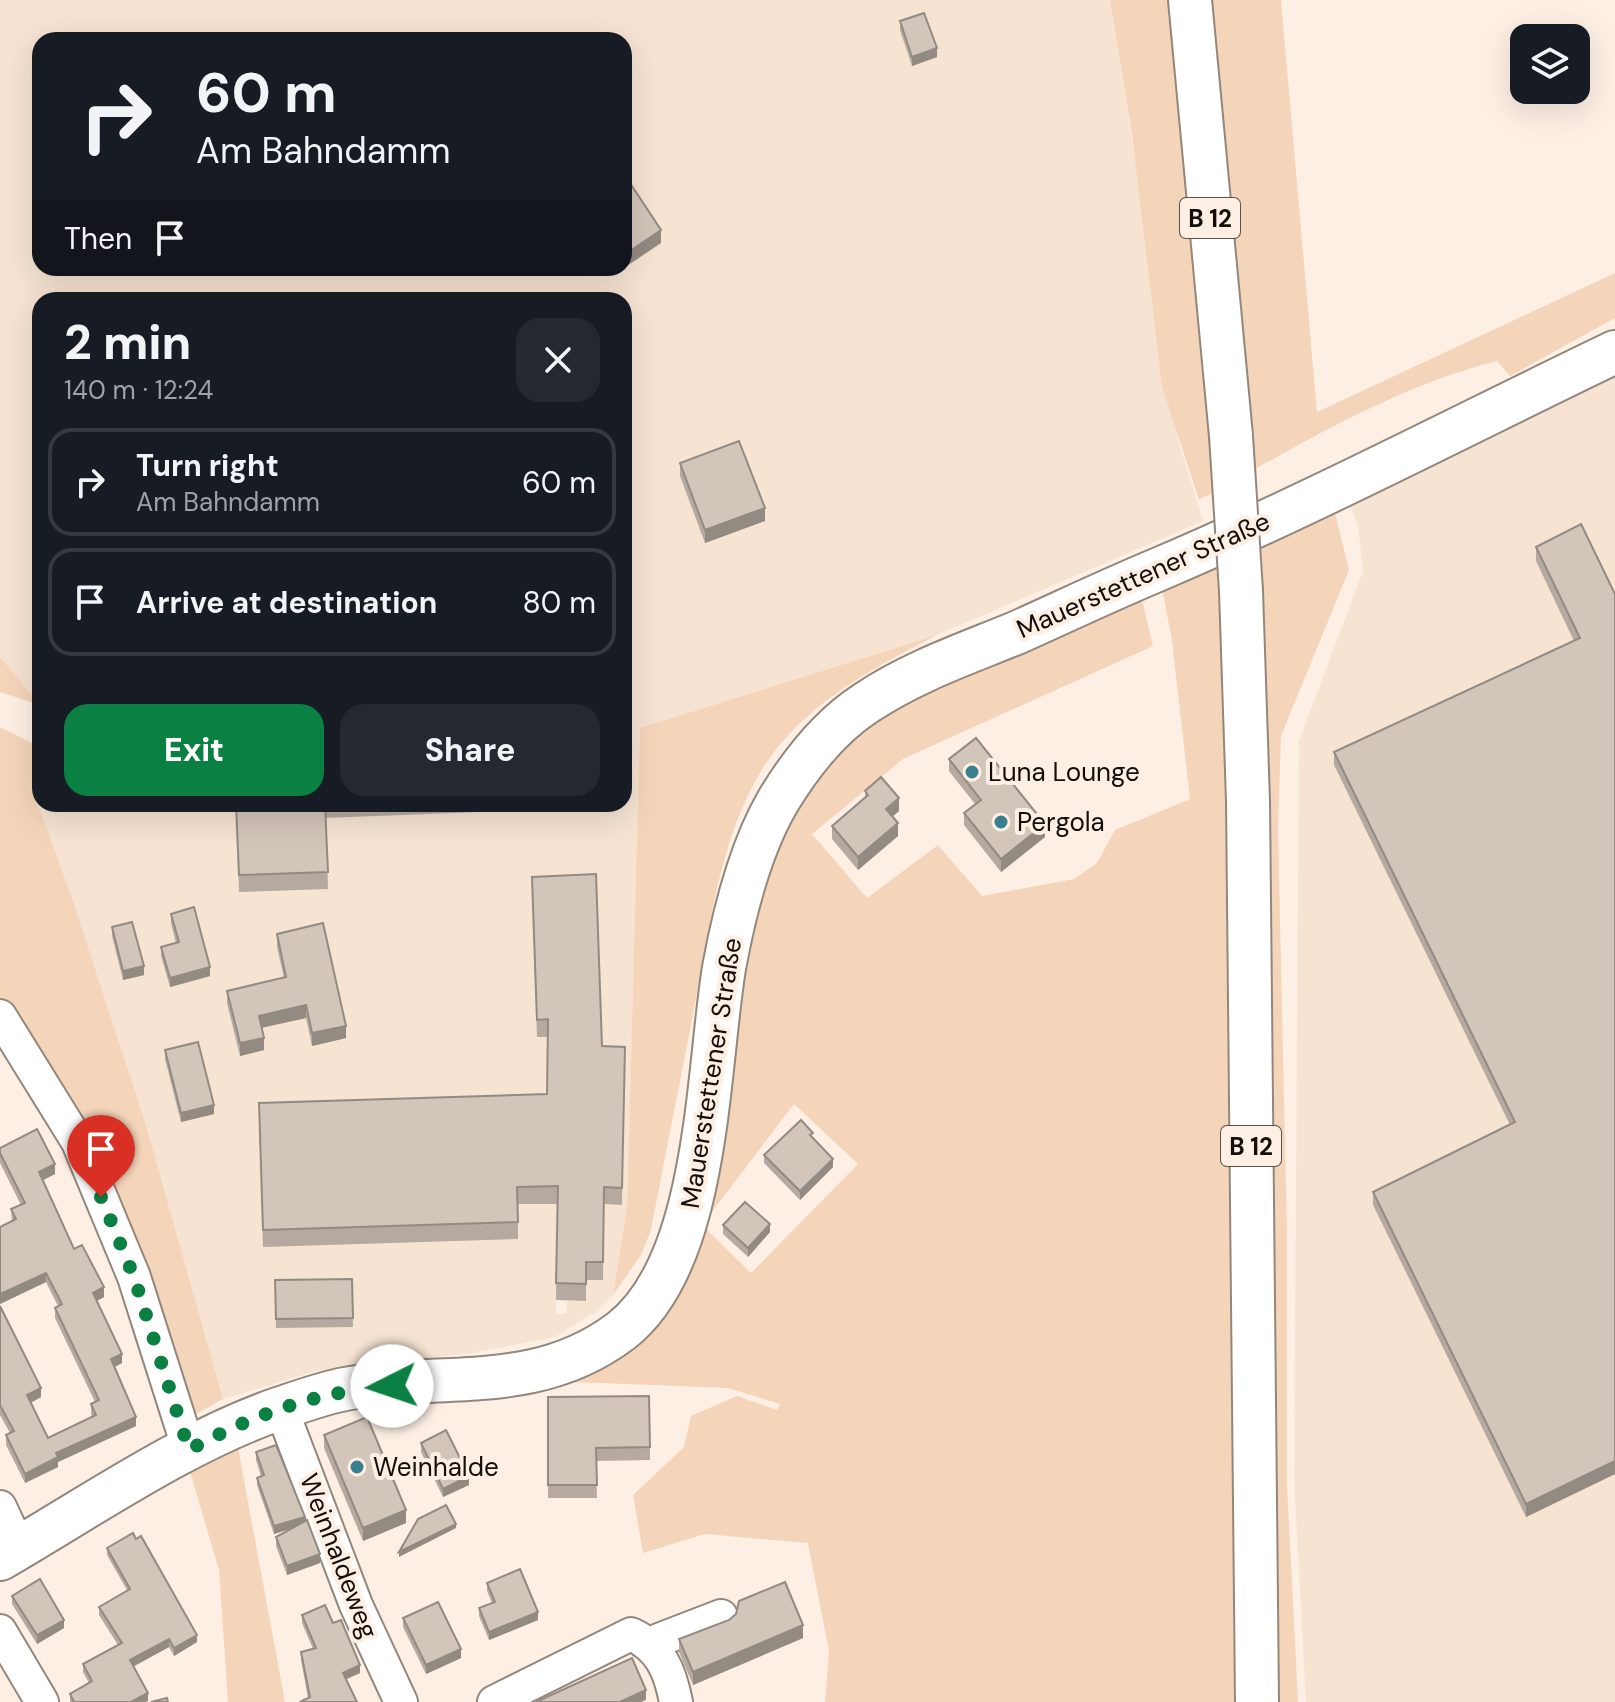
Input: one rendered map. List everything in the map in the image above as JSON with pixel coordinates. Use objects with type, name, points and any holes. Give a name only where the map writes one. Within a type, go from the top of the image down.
[{"type":"main road","name":"B 12","points":[[1190,0],[1231,436],[1241,591],[1248,801],[1257,1702]]},
{"type":"main road","name":"Mauerstettener Straße","points":[[10,1554],[189,1450],[281,1408],[346,1389],[528,1375],[576,1359],[623,1329],[646,1305],[669,1271],[689,1212],[725,963],[754,856],[776,804],[808,756],[834,729],[867,702],[937,664],[1237,534],[1615,352]]},
{"type":"street","points":[[0,1016],[78,1142],[134,1277],[189,1450]]},
{"type":"street","name":"Weinhaldeweg","points":[[281,1408],[356,1605],[401,1702]]},
{"type":"street","points":[[0,1507],[10,1554]]},
{"type":"street","points":[[651,1643],[721,1616]]},
{"type":"street","points":[[0,1631],[42,1702]]},
{"type":"street","points":[[494,1702],[631,1634],[651,1643],[670,1673],[676,1702]]},
{"type":"shaded area","points":[[0,0],[1110,0],[1179,443],[1203,521],[937,635],[640,728],[627,1208],[613,1295],[594,1313],[555,1337],[472,1353],[316,1371],[223,1399],[146,1125],[72,898],[40,812],[236,812],[239,892],[325,818],[479,812],[632,812],[632,292],[32,292],[32,696],[0,657]],"holes":[[[286,989],[346,1038],[306,1018],[259,1028]],[[545,1203],[622,1204],[605,1204],[603,1279],[586,1280],[586,1301],[567,1301],[566,1314],[556,1314],[557,1204]]]},
{"type":"shaded area","points":[[1110,0],[1281,0],[1317,412],[1615,273],[1615,318],[1510,376],[1497,361],[1381,403],[1199,500],[1162,386],[1132,135]]},
{"type":"shaded area","points":[[1615,372],[1615,1702],[1306,1702],[1294,1481],[1299,741],[1363,571],[1358,525],[1348,501]]},
{"type":"shaded area","points":[[1334,509],[1349,570],[1281,736],[1278,829],[1287,1236],[1287,1484],[1298,1702],[1270,1702],[1269,1685],[1259,1378],[1264,1235],[1256,585],[1219,599],[1230,742],[1234,1375],[1242,1702],[825,1702],[829,1652],[808,1543],[705,1534],[643,1553],[633,1495],[684,1447],[691,1416],[737,1396],[777,1410],[780,1404],[728,1388],[549,1381],[606,1352],[632,1333],[654,1311],[677,1272],[696,1206],[722,1036],[744,922],[760,867],[781,815],[807,770],[840,733],[878,708],[974,663],[1141,595],[1153,646],[903,759],[812,834],[867,898],[938,845],[982,896],[1074,879],[1097,863],[1115,830],[1190,799],[1172,641],[1162,588]],"holes":[[[794,1104],[858,1164],[751,1273],[702,1225]]]},
{"type":"shaded area","points":[[937,635],[875,669],[817,708],[783,741],[745,801],[732,834],[714,904],[651,1230],[641,1255],[613,1295],[627,1208],[640,728]]},
{"type":"shaded area","points":[[0,657],[32,695],[32,702],[0,692]]},
{"type":"shaded area","points":[[0,727],[32,743],[32,812],[41,812],[72,898],[146,1125],[223,1399],[187,1419],[0,1002]]},
{"type":"shaded area","points":[[237,1442],[285,1702],[228,1702],[219,1570],[188,1465]]},
{"type":"building","points":[[924,13],[937,48],[912,57],[900,21]]},
{"type":"building","points":[[632,186],[661,230],[632,250]]},
{"type":"building","points":[[739,441],[765,508],[705,530],[680,463]]},
{"type":"building","points":[[1581,524],[1615,594],[1615,1461],[1526,1504],[1373,1192],[1515,1122],[1334,752],[1580,638],[1536,547]]},
{"type":"building","points":[[976,738],[1045,824],[1001,859],[964,813],[981,800],[949,759]]},
{"type":"building","points":[[881,777],[899,798],[886,809],[898,823],[858,857],[832,826],[868,795],[865,791]]},
{"type":"building","points":[[236,812],[325,812],[328,872],[239,875]]},
{"type":"building","points":[[596,874],[602,1046],[625,1047],[622,1188],[604,1187],[603,1262],[586,1262],[586,1284],[556,1283],[558,1186],[517,1187],[518,1222],[263,1230],[259,1103],[547,1094],[548,1019],[537,1020],[532,877]]},
{"type":"building","points":[[194,907],[210,967],[170,978],[161,947],[179,942],[171,914]]},
{"type":"building","points":[[132,922],[144,966],[123,971],[112,927]]},
{"type":"building","points":[[323,923],[346,1026],[312,1033],[306,1005],[259,1016],[264,1038],[240,1043],[227,991],[286,977],[277,934]]},
{"type":"building","points":[[198,1042],[214,1105],[181,1113],[165,1050]]},
{"type":"building","points":[[801,1120],[813,1133],[810,1135],[833,1159],[800,1191],[764,1155]]},
{"type":"building","points":[[37,1129],[55,1164],[39,1172],[74,1249],[82,1245],[104,1287],[93,1293],[122,1354],[111,1359],[136,1417],[56,1453],[58,1457],[25,1474],[6,1435],[14,1431],[0,1405],[0,1306],[41,1388],[27,1395],[48,1438],[96,1415],[91,1404],[99,1400],[55,1308],[62,1304],[46,1273],[0,1294],[0,1227],[16,1219],[11,1209],[25,1203],[0,1148]]},
{"type":"building","points":[[745,1202],[770,1224],[748,1248],[723,1225]]},
{"type":"building","points":[[352,1279],[353,1318],[276,1319],[275,1280]]},
{"type":"building","points":[[649,1396],[650,1447],[596,1448],[597,1485],[548,1485],[548,1397]]},
{"type":"building","points":[[367,1417],[406,1510],[363,1528],[324,1435]]},
{"type":"building","points":[[446,1430],[469,1476],[443,1489],[421,1443]]},
{"type":"building","points":[[276,1445],[305,1517],[274,1526],[257,1478],[264,1475],[256,1452]]},
{"type":"building","points":[[446,1505],[456,1524],[399,1552],[418,1519]]},
{"type":"building","points":[[307,1520],[320,1554],[287,1566],[276,1537]]},
{"type":"building","points":[[133,1533],[136,1539],[141,1536],[197,1635],[174,1648],[169,1639],[130,1660],[148,1693],[131,1702],[74,1702],[70,1694],[92,1681],[83,1664],[122,1643],[99,1607],[130,1589],[107,1548]]},
{"type":"building","points":[[520,1569],[538,1612],[489,1632],[479,1608],[495,1602],[487,1583]]},
{"type":"building","points":[[40,1579],[64,1620],[37,1635],[12,1596]]},
{"type":"building","points":[[785,1582],[803,1625],[693,1672],[679,1639],[729,1620],[736,1614],[739,1601]]},
{"type":"building","points":[[438,1602],[461,1649],[426,1665],[403,1618]]},
{"type":"building","points":[[325,1605],[333,1623],[341,1620],[360,1665],[343,1673],[357,1702],[300,1702],[310,1697],[301,1652],[316,1648],[302,1615]]},
{"type":"building","points":[[632,1658],[646,1690],[620,1702],[536,1702]]},
{"type":"place","name":"Luna Lounge","points":[[972,772]]},
{"type":"place","name":"Pergola","points":[[1001,822]]},
{"type":"place","name":"Weinhalde","points":[[357,1467]]},
{"type":"route","points":[[101,1197],[134,1277],[189,1450],[222,1432],[281,1408],[346,1389],[392,1386]]}]
